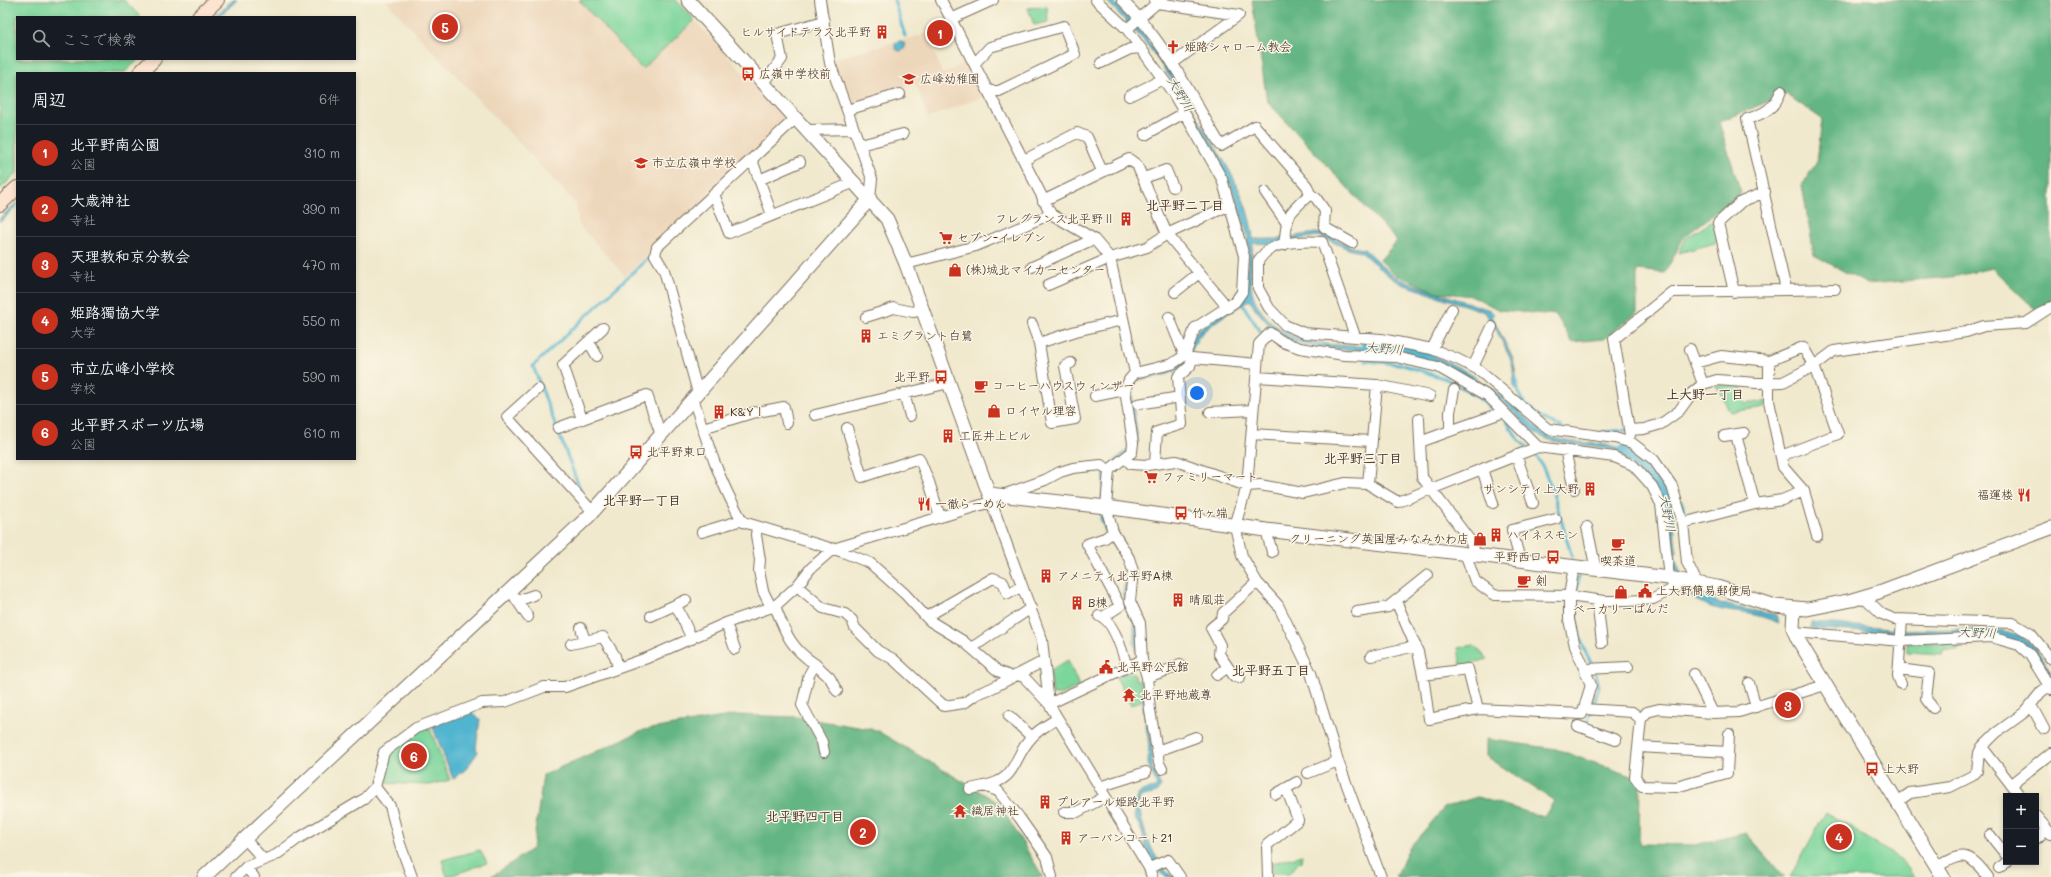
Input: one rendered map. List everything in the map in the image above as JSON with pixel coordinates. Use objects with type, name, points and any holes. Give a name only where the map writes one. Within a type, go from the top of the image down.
[{"type":"main road","points":[[200,16],[217,0]]},
{"type":"main road","points":[[141,72],[153,60]]},
{"type":"main road","points":[[0,204],[16,189]]},
{"type":"street","points":[[688,0],[887,219],[906,264],[949,382],[994,497],[1022,586],[1042,640],[1049,704]]},
{"type":"street","points":[[204,877],[245,838],[514,595],[593,512],[870,199],[872,179],[830,63],[820,0]]},
{"type":"street","points":[[941,0],[975,63],[1043,201],[1051,214],[1094,238],[1110,258],[1135,373]]},
{"type":"street","points":[[951,19],[993,0]]},
{"type":"street","points":[[1096,0],[1127,29],[1163,79],[1184,113],[1222,179],[1244,256],[1242,292],[1235,302],[1196,328],[1181,358],[1172,364],[1135,373],[1129,380],[1125,390],[1131,464],[1155,464],[1176,461],[1247,486],[1266,486],[1304,492],[1345,483],[1368,484],[1398,502],[1431,489],[1482,469],[1516,455],[1538,447],[1614,457],[1633,465],[1652,486],[1660,504],[1669,578],[1675,588],[1653,598],[1628,601],[1597,600],[1570,596],[1494,595],[1475,581],[1469,539],[1431,489],[1422,477],[1419,419]]},
{"type":"street","points":[[1122,0],[1140,17],[1173,63],[1221,146],[1255,126],[1307,186],[1310,194],[1316,198],[1325,211],[1324,227],[1352,243]]},
{"type":"street","points":[[1127,29],[1156,1],[1239,15],[1173,63]]},
{"type":"street","points":[[764,84],[782,59],[777,34],[824,21]]},
{"type":"street","points":[[975,63],[990,47],[1064,26],[1075,54],[999,91],[988,91]]},
{"type":"street","points":[[1101,63],[1130,49],[1141,48]]},
{"type":"street","points":[[1129,96],[1163,79]]},
{"type":"street","points":[[1781,91],[1778,102],[1764,114],[1747,119],[1765,192],[1786,290]]},
{"type":"street","points":[[847,110],[900,94]]},
{"type":"street","points":[[1145,135],[1184,113]]},
{"type":"street","points":[[796,118],[657,247],[655,255],[664,270],[703,428],[730,501],[743,522],[833,549],[870,563],[905,594],[930,621],[973,647],[998,671],[1014,676],[1024,677],[1049,704],[1150,873],[1168,860],[1180,877]]},
{"type":"street","points":[[807,130],[854,129]]},
{"type":"street","points":[[1024,160],[1077,133],[1087,136],[1102,171]]},
{"type":"street","points":[[860,145],[902,134]]},
{"type":"street","points":[[1043,201],[1129,159],[1137,165],[1144,178],[1167,234],[1228,308]]},
{"type":"street","points":[[752,160],[772,216]]},
{"type":"street","points":[[759,180],[800,162]]},
{"type":"street","points":[[1144,178],[1166,170],[1174,183]]},
{"type":"street","points":[[714,194],[729,233],[855,182]]},
{"type":"street","points":[[1265,192],[1286,222]]},
{"type":"street","points":[[1734,292],[1718,223],[1741,202],[1765,192]]},
{"type":"street","points":[[1284,241],[1286,222],[1290,212],[1310,194]]},
{"type":"street","points":[[1048,285],[1110,258],[1147,247],[1167,234],[1230,205]]},
{"type":"street","points":[[906,264],[976,246],[1051,214]]},
{"type":"street","points":[[1032,267],[1094,238]]},
{"type":"street","points":[[1355,336],[1322,242],[1284,241],[1269,250],[1258,261],[1258,288],[1269,308],[1285,325],[1304,333],[1381,339],[1432,349],[1473,367],[1548,429],[1615,438],[1632,443],[1654,460],[1672,486],[1683,523],[1687,562],[1697,583]]},
{"type":"street","points":[[1244,256],[1258,261]]},
{"type":"street","points":[[1175,292],[1199,273]]},
{"type":"street","points":[[1632,443],[1614,339],[1672,292],[1835,289]]},
{"type":"street","points":[[1630,430],[1644,429],[1661,424],[1679,411],[1692,393],[1703,384],[1717,380],[1783,382],[1814,366],[1834,351],[1966,332],[1984,326],[2026,323],[2051,307]]},
{"type":"street","points":[[866,317],[894,308],[912,312],[922,310]]},
{"type":"street","points":[[1432,349],[1452,309]]},
{"type":"street","points":[[1169,317],[1184,354]]},
{"type":"street","points":[[1039,343],[1076,330],[1123,320]]},
{"type":"street","points":[[1032,324],[1039,343],[1042,360],[1048,424],[1075,419],[1064,366],[1071,363]]},
{"type":"street","points":[[1473,367],[1492,327]]},
{"type":"street","points":[[582,419],[563,366],[603,328]]},
{"type":"street","points":[[1381,877],[1338,761],[1311,673],[1278,605],[1257,582],[1242,556],[1236,526],[1247,486],[1259,344],[1270,333],[1283,342],[1300,348],[1344,355],[1396,357],[1438,367],[1488,396],[1538,447]]},
{"type":"street","points":[[589,342],[597,356]]},
{"type":"street","points":[[1695,363],[1721,356],[1769,361],[1803,346],[1814,366],[1838,434],[1781,456]]},
{"type":"street","points":[[1690,349],[1703,384]]},
{"type":"street","points":[[1155,464],[1157,432],[1182,424],[1178,377],[1190,366],[1192,358],[1257,364]]},
{"type":"street","points":[[1032,362],[1042,360]]},
{"type":"street","points":[[1769,361],[1769,401],[1783,467],[1804,491],[1817,536]]},
{"type":"street","points":[[1256,377],[1377,385],[1430,396]]},
{"type":"street","points":[[815,415],[949,382]]},
{"type":"street","points":[[1368,484],[1377,385]]},
{"type":"street","points":[[538,389],[525,394],[507,417],[593,512]]},
{"type":"street","points":[[1095,396],[1125,390]]},
{"type":"street","points":[[1450,431],[1450,412],[1454,390]]},
{"type":"street","points":[[904,393],[910,416]]},
{"type":"street","points":[[558,428],[647,395],[661,435]]},
{"type":"street","points":[[1138,404],[1180,397]]},
{"type":"street","points":[[703,428],[752,413],[784,407],[788,423]]},
{"type":"street","points":[[1210,412],[1253,410]]},
{"type":"street","points":[[1420,442],[1504,412]]},
{"type":"street","points":[[847,428],[862,477],[919,458],[929,482],[940,517]]},
{"type":"street","points":[[1252,434],[1371,441]]},
{"type":"street","points":[[1724,436],[1740,434],[1755,504]]},
{"type":"street","points":[[1565,450],[1574,489]]},
{"type":"street","points":[[236,877],[246,867],[276,855],[299,838],[364,799],[375,787],[384,752],[416,728],[482,703],[505,702],[544,687],[565,687],[618,668],[692,639],[726,623],[773,606],[797,586],[811,568],[833,549],[940,517],[1045,480],[1060,472],[1105,467],[1130,451]]},
{"type":"street","points":[[1516,455],[1533,503]]},
{"type":"street","points":[[1105,467],[1102,507],[1109,535],[1129,558],[1133,571],[1130,601],[1140,623],[1135,663]]},
{"type":"street","points":[[1482,469],[1493,503]]},
{"type":"street","points":[[1683,523],[1755,504],[1782,500],[1804,491]]},
{"type":"street","points":[[994,497],[1102,507],[1266,530],[1669,578],[1716,587],[1769,604],[1794,609],[1820,607],[1864,597],[2051,528]]},
{"type":"street","points":[[1520,560],[1512,530],[1556,519]]},
{"type":"street","points":[[702,532],[742,520]]},
{"type":"street","points":[[757,526],[756,536],[760,560],[759,571],[763,591],[773,606],[790,642],[800,655],[815,664],[830,678],[837,691]]},
{"type":"street","points":[[1587,527],[1596,570]]},
{"type":"street","points":[[1266,530],[1272,552]]},
{"type":"street","points":[[1109,535],[1088,544],[1123,610],[1101,616],[1147,677],[1150,710],[1157,751],[1162,769]]},
{"type":"street","points":[[1574,566],[1570,596],[1569,620],[1575,646],[1586,669],[1591,685],[1577,730],[1616,740]]},
{"type":"street","points":[[1357,612],[1388,607],[1428,575]]},
{"type":"street","points":[[926,617],[993,578],[1003,582],[1008,594],[1022,586]]},
{"type":"street","points":[[1240,677],[1234,676],[1219,654],[1220,645],[1211,628],[1222,619],[1223,613],[1257,582]]},
{"type":"street","points":[[797,586],[823,608],[845,614],[852,620],[855,628],[878,651],[893,659],[944,706],[964,704],[977,694],[992,688],[1044,661]]},
{"type":"street","points":[[514,595],[534,595]]},
{"type":"street","points":[[514,595],[528,617]]},
{"type":"street","points":[[1864,597],[1882,614],[1902,620],[2013,623],[2031,634],[2051,660]]},
{"type":"street","points":[[651,616],[676,606],[686,600]]},
{"type":"street","points":[[1597,600],[1602,643]]},
{"type":"street","points":[[1396,601],[1416,646],[1423,675],[1429,719],[1478,709],[1632,712],[1641,719]]},
{"type":"street","points":[[676,606],[692,639]]},
{"type":"street","points":[[973,647],[1031,608]]},
{"type":"street","points":[[1794,609],[1794,632],[1940,872],[1951,859],[1966,857],[1975,860],[1988,877]]},
{"type":"street","points":[[1901,684],[1898,676],[1902,641],[1902,620]]},
{"type":"street","points":[[726,623],[735,649]]},
{"type":"street","points":[[581,628],[585,641]]},
{"type":"street","points":[[1794,632],[1902,641],[1991,637],[2019,645],[2030,655],[2050,686],[2041,692],[2031,705],[2008,726],[1996,733],[1982,747],[1979,753],[1977,771],[1972,776],[1950,786],[1910,793],[1897,802]]},
{"type":"street","points":[[571,644],[603,637],[615,656],[618,668]]},
{"type":"street","points":[[1371,656],[1416,646]]},
{"type":"street","points":[[1049,704],[1135,663]]},
{"type":"street","points":[[815,664],[809,675],[802,705],[822,742],[824,752]]},
{"type":"street","points":[[1147,677],[1180,664]]},
{"type":"street","points":[[1586,669],[1628,666]]},
{"type":"street","points":[[1217,675],[1228,667]]},
{"type":"street","points":[[1423,675],[1468,669],[1478,709]]},
{"type":"street","points":[[1899,669],[1929,673],[1926,699],[1933,708]]},
{"type":"street","points":[[1694,674],[1713,713]]},
{"type":"street","points":[[1749,684],[1756,707]]},
{"type":"street","points":[[1729,734],[1727,772],[1676,787],[1642,786],[1636,776],[1641,719],[1647,712],[1659,709],[1713,713],[1739,712],[1825,685]]},
{"type":"street","points":[[2031,705],[2044,729]]},
{"type":"street","points":[[1009,716],[1032,737]]},
{"type":"street","points":[[970,789],[998,783],[1009,776],[1015,762],[1032,737],[1058,719]]},
{"type":"street","points":[[1157,751],[1196,737]]},
{"type":"street","points":[[1639,747],[1728,752]]},
{"type":"street","points":[[1982,747],[2018,793]]},
{"type":"street","points":[[2011,785],[2051,754]]},
{"type":"street","points":[[1308,773],[1338,761]]},
{"type":"street","points":[[1099,787],[1146,772]]},
{"type":"street","points":[[1276,794],[1298,782]]},
{"type":"street","points":[[984,786],[998,791],[1019,817],[1047,857],[1052,877]]},
{"type":"street","points":[[375,787],[390,806],[400,844],[412,877]]},
{"type":"street","points":[[1268,877],[1267,845],[1298,820],[1286,788]]},
{"type":"street","points":[[1064,812],[1077,812],[1105,797]]},
{"type":"street","points":[[2039,820],[2049,832],[2039,837]]},
{"type":"street","points":[[1990,835],[2003,851]]},
{"type":"street","points":[[245,838],[263,859]]},
{"type":"street","points":[[246,867],[254,877]]},
{"type":"shaded area","name":"市立広嶺中学校","points":[[385,0],[676,0],[788,122],[625,276],[579,225],[576,204]]},
{"type":"shaded area","name":"広峰幼稚園","points":[[928,33],[942,74],[966,62],[970,64],[987,95],[928,118],[916,84],[850,103],[833,59]]},
{"type":"green space","points":[[0,0],[124,0],[140,16],[16,16],[16,60],[138,60],[125,72],[16,72],[16,174],[0,189]]},
{"type":"green space","points":[[579,0],[676,0],[695,20],[642,69]]},
{"type":"green space","points":[[1252,0],[2051,0],[2051,304],[2035,309],[1992,268],[1952,277],[1867,284],[1814,255],[1802,185],[1817,162],[1822,119],[1786,94],[1719,122],[1741,193],[1684,237],[1665,273],[1637,270],[1637,313],[1604,339],[1572,342],[1556,315],[1499,310],[1473,296],[1436,292],[1394,274],[1380,260],[1397,241],[1267,101]]},
{"type":"green space","points":[[1047,6],[1048,22],[1034,25],[1028,8]]},
{"type":"green space","points":[[947,23],[952,36],[933,44],[928,29]]},
{"type":"green space","points":[[1713,221],[1718,242],[1679,253],[1686,238]]},
{"type":"green space","points":[[1716,385],[1741,386],[1745,404],[1765,401],[1766,407],[1730,412]]},
{"type":"green space","points":[[1907,643],[1959,643],[1958,651],[1944,649],[1942,654],[1907,652]]},
{"type":"green space","points":[[1473,645],[1488,659],[1461,666],[1458,648]]},
{"type":"green space","points":[[1068,660],[1079,686],[1061,695],[1053,695],[1050,671]]},
{"type":"green space","points":[[1128,672],[1133,673],[1137,681],[1141,680],[1141,701],[1131,705],[1116,677]]},
{"type":"green space","points":[[736,715],[797,717],[876,730],[999,803],[1043,877],[491,877],[533,848],[543,775],[644,730]]},
{"type":"green space","points":[[429,726],[450,780],[430,785],[379,783],[389,751],[418,731]]},
{"type":"green space","points":[[1486,739],[1556,749],[1640,779],[1639,844],[1695,845],[1746,833],[1785,877],[1396,877],[1409,848],[1445,807],[1477,797],[1544,817],[1554,801],[1486,756]]},
{"type":"green space","points":[[1826,812],[1903,861],[1914,877],[1790,877]]},
{"type":"green space","points":[[480,850],[487,863],[447,877],[442,860]]},
{"type":"green space","points":[[1302,855],[1301,861],[1289,873],[1272,873],[1272,863]]},
{"type":"water","points":[[233,0],[237,0],[220,16],[215,16]]},
{"type":"water","points":[[1106,0],[1112,0],[1138,27],[1180,88],[1233,177],[1246,207],[1253,239],[1276,239],[1316,233],[1333,237],[1352,247],[1364,249],[1392,275],[1409,283],[1490,310],[1494,314],[1492,316],[1513,359],[1519,393],[1514,386],[1513,368],[1510,358],[1497,331],[1485,312],[1402,284],[1390,277],[1361,252],[1351,250],[1319,236],[1270,244],[1253,243],[1251,273],[1252,291],[1260,310],[1267,318],[1284,331],[1303,340],[1345,346],[1408,350],[1439,358],[1459,368],[1488,386],[1515,407],[1537,427],[1552,437],[1565,441],[1593,443],[1619,448],[1641,460],[1658,478],[1670,501],[1673,514],[1677,553],[1674,553],[1679,570],[1688,583],[1699,593],[1713,600],[1743,609],[1776,615],[1779,623],[1751,614],[1717,609],[1701,603],[1694,598],[1681,583],[1674,565],[1666,504],[1658,485],[1645,467],[1622,453],[1612,449],[1557,442],[1537,434],[1529,429],[1509,408],[1479,384],[1453,369],[1436,362],[1397,352],[1320,348],[1308,346],[1287,338],[1271,326],[1249,300],[1206,329],[1201,334],[1189,357],[1178,369],[1168,374],[1134,382],[1132,391],[1138,443],[1111,467],[1104,501],[1128,560],[1137,620],[1152,746],[1152,767],[1161,787],[1156,793],[1140,797],[1139,805],[1141,816],[1148,841],[1154,853],[1160,864],[1174,877],[1162,874],[1153,866],[1147,855],[1141,830],[1134,818],[1138,795],[1142,791],[1155,788],[1157,785],[1148,764],[1149,745],[1143,706],[1143,685],[1134,641],[1134,622],[1127,611],[1123,597],[1126,572],[1121,557],[1105,531],[1100,518],[1104,470],[1129,448],[1128,393],[1134,378],[1170,368],[1198,330],[1237,304],[1246,278],[1249,253],[1247,233],[1231,186],[1175,85],[1147,44]]},
{"type":"water","points":[[900,41],[905,46],[900,51],[895,46]]},
{"type":"water","points":[[16,203],[16,207],[0,222],[0,218]]},
{"type":"water","points":[[1811,622],[1899,630],[1977,629],[2005,631],[2020,636],[2032,644],[2051,672],[2051,681],[2032,651],[1972,634],[1912,635],[1822,629],[1811,628]]},
{"type":"water","points":[[468,709],[480,719],[476,748],[478,752],[466,769],[453,779],[432,725]]},
{"type":"waterway","points":[[894,0],[905,36]]},
{"type":"waterway","points":[[580,489],[533,366],[647,259]]},
{"type":"waterway","points":[[1241,302],[1260,331],[1266,335]]},
{"type":"waterway","name":"大野川","points":[[1369,347],[1401,348],[1427,355]]},
{"type":"waterway","points":[[1301,353],[1319,356]]},
{"type":"waterway","points":[[1366,361],[1400,364],[1446,379],[1476,396],[1497,413]]},
{"type":"waterway","points":[[1516,378],[1519,394],[1526,405],[1543,418],[1561,427]]},
{"type":"waterway","points":[[1507,422],[1519,440],[1529,449]]},
{"type":"waterway","points":[[1602,432],[1627,430]]},
{"type":"waterway","points":[[1533,452],[1539,460],[1551,486],[1572,557]]},
{"type":"waterway","name":"大野川","points":[[1625,453],[1633,456],[1663,488],[1666,497]]},
{"type":"waterway","points":[[1681,501],[1685,510]]},
{"type":"waterway","points":[[1576,594],[1579,576]]},
{"type":"waterway","points":[[1575,601],[1579,635],[1598,681],[1598,691],[1588,720],[1588,725]]},
{"type":"place","name":"市立広峰小学校","points":[[445,27]]},
{"type":"place","name":"ヒルサイドテラス北平野","points":[[882,32]]},
{"type":"place","name":"北平野南公園","points":[[940,33]]},
{"type":"place","name":"姫路シャローム教会","points":[[1173,47]]},
{"type":"place","name":"広嶺中学校前","points":[[748,74]]},
{"type":"place","name":"広峰幼稚園","points":[[909,79]]},
{"type":"place","name":"市立広嶺中学校","points":[[641,163]]},
{"type":"place","name":"フレグランス北平野Ⅱ","points":[[1126,219]]},
{"type":"place","name":"セブン-イレブン","points":[[946,238]]},
{"type":"place","name":"(株)城北マイカーセンター","points":[[955,270]]},
{"type":"place","name":"エミグラント白鷺","points":[[866,336]]},
{"type":"place","name":"北平野","points":[[941,377]]},
{"type":"place","name":"コーヒーハウスウィンザー","points":[[981,386]]},
{"type":"place","name":"ロイヤル理容","points":[[994,411]]},
{"type":"place","name":"K&YⅠ","points":[[719,412]]},
{"type":"place","name":"工匠井上ビル","points":[[948,436]]},
{"type":"place","name":"北平野東口","points":[[636,452]]},
{"type":"place","name":"ファミリーマート","points":[[1151,477]]},
{"type":"place","name":"サンシティ上大野","points":[[1590,489]]},
{"type":"place","name":"福運楼","points":[[2024,495]]},
{"type":"place","name":"一徹らーめん","points":[[924,504]]},
{"type":"place","name":"竹ヶ端","points":[[1181,513]]},
{"type":"place","name":"ハイネスモン","points":[[1496,535]]},
{"type":"place","name":"クリーニング英国屋みなみかわ店","points":[[1480,539]]},
{"type":"place","name":"喫茶道","points":[[1618,544]]},
{"type":"place","name":"平野西口","points":[[1553,557]]},
{"type":"place","name":"アメニティ北平野A棟","points":[[1046,576]]},
{"type":"place","name":"剣","points":[[1524,581]]},
{"type":"place","name":"上大野簡易郵便局","points":[[1645,591]]},
{"type":"place","name":"ベーカリーぱんだ","points":[[1621,592]]},
{"type":"place","name":"晴風荘","points":[[1178,600]]},
{"type":"place","name":"B棟","points":[[1077,603]]},
{"type":"place","name":"北平野公民館","points":[[1106,667]]},
{"type":"place","name":"北平野地蔵尊","points":[[1129,695]]},
{"type":"place","name":"天理教和京分教会","points":[[1788,705]]},
{"type":"place","name":"北平野スポーツ広場","points":[[414,756]]},
{"type":"place","name":"上大野","points":[[1872,769]]},
{"type":"place","name":"プレアール姫路北平野","points":[[1045,802]]},
{"type":"place","name":"織居神社","points":[[960,811]]},
{"type":"place","name":"大歳神社","points":[[863,832]]},
{"type":"place","name":"姫路獨協大学","points":[[1839,837]]},
{"type":"place","name":"アーバンコート21","points":[[1066,838]]},
{"type":"district","name":"北平野二丁目","points":[[1185,205]]},
{"type":"district","name":"上大野一丁目","points":[[1705,394]]},
{"type":"district","name":"北平野三丁目","points":[[1363,458]]},
{"type":"district","name":"北平野一丁目","points":[[642,500]]},
{"type":"district","name":"北平野五丁目","points":[[1271,670]]},
{"type":"district","name":"北平野四丁目","points":[[805,816]]}]
